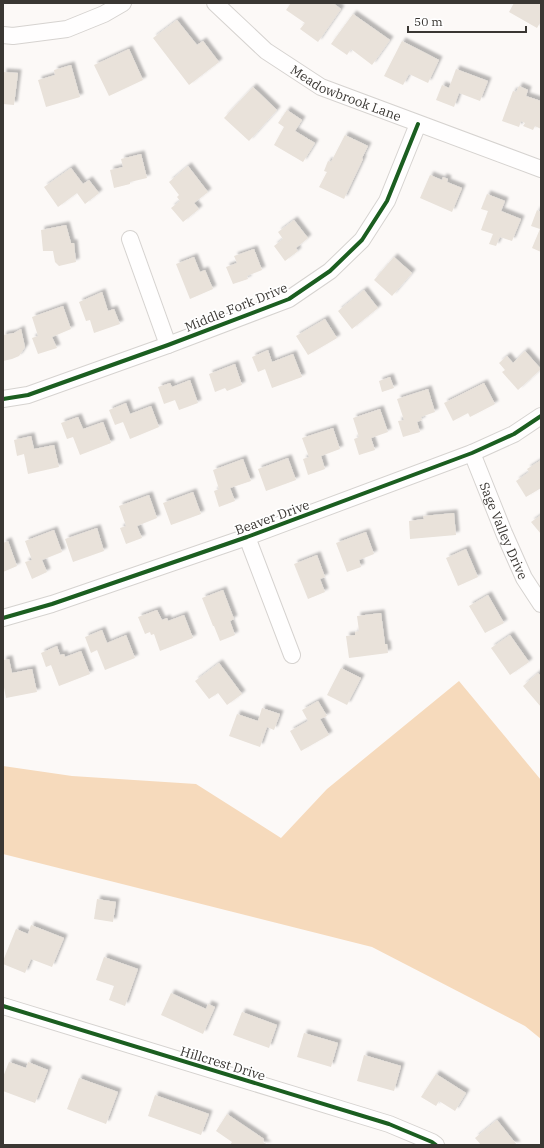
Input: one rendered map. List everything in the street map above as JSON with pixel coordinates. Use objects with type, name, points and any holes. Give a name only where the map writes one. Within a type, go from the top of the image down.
[{"type":"street","points":[[3,35],[13,36],[66,29],[104,14],[123,3]]},
{"type":"street","name":"Meadowbrook Lane","points":[[215,3],[266,51],[321,87],[541,169]]},
{"type":"street","name":"Middle Fork Drive","points":[[3,399],[28,395],[168,345],[289,299],[330,272],[362,240],[387,201],[418,124]]},
{"type":"street","points":[[130,239],[168,345]]},
{"type":"street","name":"Beaver Drive","points":[[3,618],[52,604],[247,537],[472,454],[514,434],[541,416]]},
{"type":"street","name":"Sage Valley Drive","points":[[472,454],[518,565],[524,578],[541,604]]},
{"type":"street","points":[[247,537],[292,655]]},
{"type":"street","name":"Hillcrest Drive","points":[[3,1006],[389,1124],[436,1145]]},
{"type":"shaded area","points":[[459,681],[541,780],[541,1039],[525,1026],[372,947],[3,854],[3,766],[72,776],[196,784],[281,838],[327,789]]},
{"type":"building","points":[[291,3],[333,3],[341,9],[318,42],[300,29],[305,23],[286,10]]},
{"type":"building","points":[[514,3],[541,3],[541,21],[537,28],[509,12]]},
{"type":"building","points":[[353,14],[390,40],[372,65],[351,49],[347,55],[331,44]]},
{"type":"building","points":[[177,20],[197,45],[203,41],[219,62],[189,85],[153,38]]},
{"type":"building","points":[[402,41],[439,60],[428,83],[409,74],[403,85],[384,76]]},
{"type":"building","points":[[129,49],[143,80],[109,96],[94,65]]},
{"type":"building","points":[[71,65],[80,97],[46,107],[38,80],[55,75],[54,70]]},
{"type":"building","points":[[456,69],[488,81],[480,101],[459,93],[454,107],[436,100],[442,85],[449,88]]},
{"type":"building","points":[[3,72],[18,73],[14,105],[3,104]]},
{"type":"building","points":[[519,86],[528,90],[526,96],[541,101],[541,129],[535,126],[533,130],[523,126],[525,123],[521,121],[519,127],[502,121],[513,91],[516,92]]},
{"type":"building","points":[[253,87],[277,110],[249,141],[224,118]]},
{"type":"building","points":[[287,110],[302,120],[295,131],[315,143],[303,162],[274,145],[284,127],[278,123]]},
{"type":"building","points":[[345,135],[368,146],[344,199],[319,187],[327,172],[324,171],[328,161],[331,162]]},
{"type":"building","points":[[141,154],[147,178],[114,188],[110,170],[123,167],[121,159]]},
{"type":"building","points":[[188,166],[208,192],[194,203],[199,209],[183,222],[171,208],[180,201],[177,197],[179,195],[169,182]]},
{"type":"building","points":[[71,168],[83,184],[89,180],[99,193],[85,204],[77,193],[58,207],[44,187]]},
{"type":"building","points":[[430,175],[442,180],[443,177],[448,179],[447,182],[462,188],[452,212],[420,198]]},
{"type":"building","points":[[487,194],[505,201],[501,211],[521,219],[512,241],[500,237],[496,246],[489,244],[493,234],[481,230],[488,211],[481,209]]},
{"type":"building","points":[[537,210],[541,212],[541,252],[532,248],[540,229],[531,226]]},
{"type":"building","points":[[294,220],[308,238],[296,248],[298,251],[285,261],[274,246],[283,239],[278,232]]},
{"type":"building","points":[[66,225],[71,243],[74,243],[76,262],[59,266],[55,262],[53,251],[43,251],[41,230]]},
{"type":"building","points":[[254,249],[262,270],[247,276],[248,279],[233,284],[226,267],[237,263],[234,256]]},
{"type":"building","points":[[194,257],[200,272],[205,270],[213,289],[190,299],[176,264]]},
{"type":"building","points":[[394,257],[412,273],[392,296],[374,280]]},
{"type":"building","points":[[364,290],[378,308],[352,329],[338,311]]},
{"type":"building","points":[[102,292],[108,311],[114,309],[120,324],[94,333],[90,320],[86,321],[79,302]]},
{"type":"building","points":[[63,306],[71,329],[52,337],[57,348],[38,354],[32,338],[38,336],[32,317]]},
{"type":"building","points":[[325,319],[337,338],[308,355],[296,336]]},
{"type":"building","points":[[21,329],[25,347],[19,356],[3,361],[3,335],[14,333]]},
{"type":"building","points":[[268,350],[272,362],[293,354],[302,377],[272,388],[265,369],[258,372],[252,357]]},
{"type":"building","points":[[525,351],[541,369],[518,390],[502,372],[505,370],[499,363],[507,356],[513,363]]},
{"type":"building","points":[[235,364],[242,385],[227,391],[225,388],[215,392],[209,374]]},
{"type":"building","points":[[390,377],[394,388],[382,392],[379,381]]},
{"type":"building","points":[[190,380],[198,403],[179,410],[175,400],[164,404],[158,387],[170,383],[172,387]]},
{"type":"building","points":[[484,383],[495,404],[470,417],[468,413],[453,421],[444,403]]},
{"type":"building","points":[[428,389],[435,412],[421,417],[422,420],[417,422],[420,432],[403,437],[398,421],[404,420],[397,399]]},
{"type":"building","points":[[126,403],[130,414],[151,406],[159,427],[130,439],[123,422],[115,425],[109,410]]},
{"type":"building","points":[[380,409],[388,432],[371,438],[375,450],[359,455],[354,439],[359,437],[353,418]]},
{"type":"building","points":[[78,417],[83,429],[103,422],[111,443],[80,455],[73,437],[67,439],[61,423]]},
{"type":"building","points":[[333,428],[340,449],[321,456],[325,469],[308,475],[303,459],[309,457],[302,438]]},
{"type":"building","points":[[31,436],[34,449],[54,445],[59,467],[28,474],[24,454],[17,456],[14,440]]},
{"type":"building","points":[[288,458],[296,480],[266,491],[258,469]]},
{"type":"building","points":[[243,459],[251,481],[230,488],[235,501],[219,507],[214,491],[219,489],[213,470]]},
{"type":"building","points":[[541,460],[541,488],[526,497],[516,481],[529,472],[527,469]]},
{"type":"building","points":[[193,492],[201,514],[171,525],[163,503]]},
{"type":"building","points":[[149,495],[157,518],[137,526],[142,538],[126,544],[120,528],[126,526],[119,506]]},
{"type":"building","points":[[454,513],[456,535],[410,539],[409,521],[424,519],[423,516]]},
{"type":"building","points":[[541,515],[541,534],[531,522]]},
{"type":"building","points":[[97,528],[104,551],[73,562],[65,539]]},
{"type":"building","points":[[54,530],[62,552],[42,560],[47,572],[32,579],[25,562],[32,560],[25,541]]},
{"type":"building","points":[[366,532],[374,554],[359,560],[361,567],[347,572],[336,543]]},
{"type":"building","points":[[8,541],[17,566],[3,572],[3,543]]},
{"type":"building","points":[[466,549],[478,577],[458,586],[446,558]]},
{"type":"building","points":[[317,555],[325,577],[320,579],[325,592],[308,599],[294,564]]},
{"type":"building","points":[[223,590],[234,619],[230,621],[235,635],[220,641],[202,598]]},
{"type":"building","points":[[488,595],[504,623],[485,633],[469,606]]},
{"type":"building","points":[[157,610],[162,620],[167,618],[168,621],[184,615],[193,638],[160,651],[154,634],[151,635],[150,632],[145,634],[138,617]]},
{"type":"building","points":[[381,613],[385,644],[387,644],[388,653],[349,658],[346,636],[355,635],[355,632],[359,631],[357,616]]},
{"type":"building","points":[[102,630],[107,643],[126,635],[135,658],[105,670],[97,650],[91,653],[85,637]]},
{"type":"building","points":[[510,635],[529,662],[510,675],[491,648]]},
{"type":"building","points":[[57,646],[60,655],[64,654],[65,657],[81,651],[90,674],[59,686],[51,665],[46,667],[41,653]]},
{"type":"building","points":[[9,659],[12,673],[32,669],[37,692],[6,698],[3,682],[3,660]]},
{"type":"building","points":[[219,663],[242,694],[227,705],[218,693],[209,699],[195,681]]},
{"type":"building","points":[[341,668],[361,678],[347,705],[327,695]]},
{"type":"building","points":[[538,673],[541,676],[541,707],[523,686]]},
{"type":"building","points":[[318,701],[327,716],[320,719],[329,735],[301,751],[290,731],[308,721],[302,710]]},
{"type":"building","points":[[262,708],[280,714],[274,730],[267,727],[260,747],[229,736],[237,714],[258,721]]},
{"type":"building","points":[[97,899],[116,902],[113,922],[94,919]]},
{"type":"building","points":[[31,925],[64,938],[52,967],[31,959],[25,973],[3,964],[3,961],[16,929],[28,934]]},
{"type":"building","points":[[104,957],[138,969],[125,1006],[109,1000],[114,986],[96,980]]},
{"type":"building","points":[[171,993],[206,1009],[208,1004],[215,1007],[203,1034],[161,1015]]},
{"type":"building","points":[[242,1012],[277,1025],[269,1048],[233,1035]]},
{"type":"building","points":[[304,1033],[338,1043],[331,1067],[297,1057]]},
{"type":"building","points":[[364,1055],[401,1066],[394,1091],[357,1081]]},
{"type":"building","points":[[9,1062],[26,1068],[28,1062],[48,1070],[35,1103],[3,1091],[3,1077]]},
{"type":"building","points":[[436,1074],[466,1093],[455,1111],[439,1101],[436,1106],[421,1097]]},
{"type":"building","points":[[79,1078],[118,1092],[106,1124],[67,1109]]},
{"type":"building","points":[[155,1095],[209,1114],[201,1135],[148,1116]]},
{"type":"building","points":[[227,1114],[264,1139],[263,1142],[268,1145],[230,1145],[232,1142],[216,1131]]},
{"type":"building","points":[[497,1120],[517,1145],[481,1145],[475,1138]]},
{"type":"cycle path","points":[[3,399],[28,395],[168,345],[289,299],[330,271],[362,240],[387,201],[418,124]]},
{"type":"cycle path","points":[[3,618],[52,604],[247,537],[472,453],[514,434],[541,416]]},
{"type":"cycle path","points":[[3,1006],[389,1124],[436,1145]]}]
